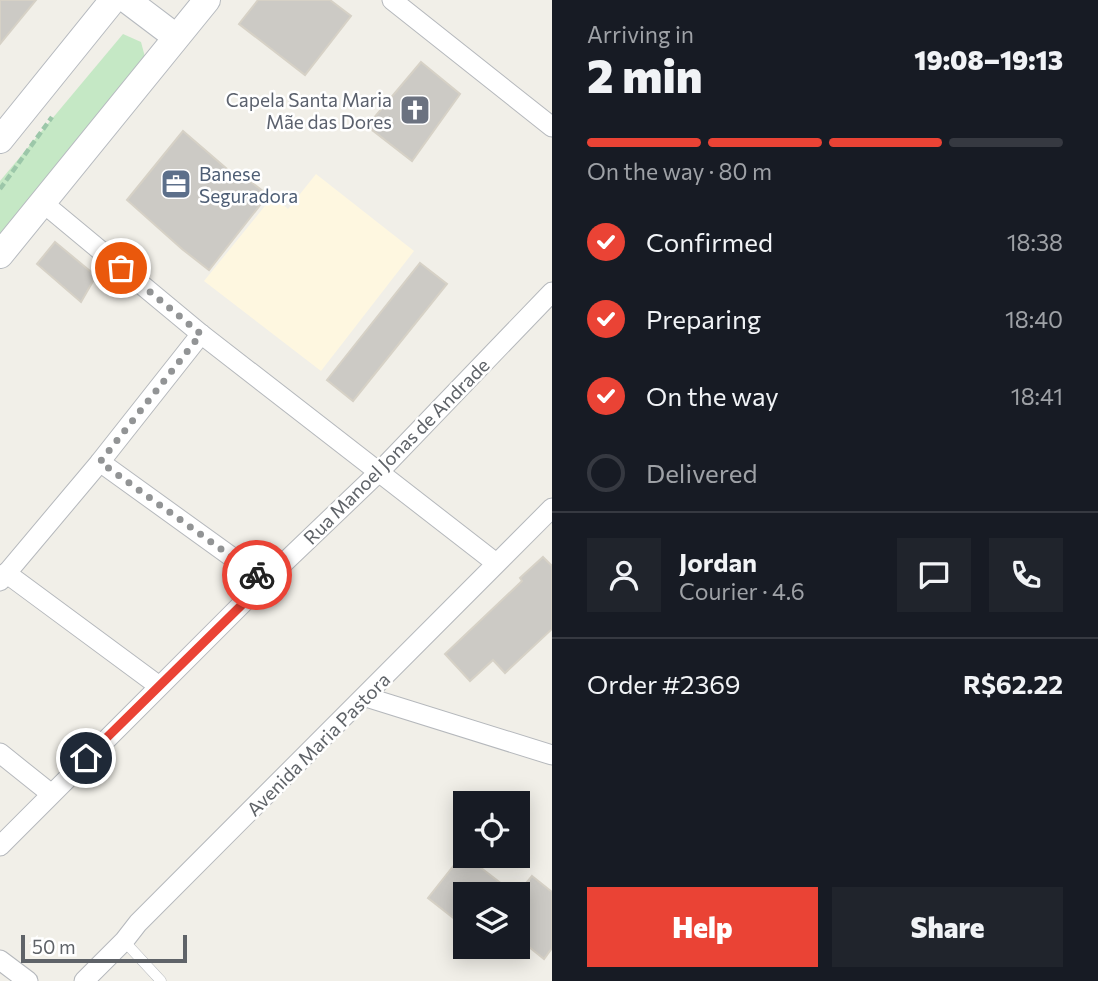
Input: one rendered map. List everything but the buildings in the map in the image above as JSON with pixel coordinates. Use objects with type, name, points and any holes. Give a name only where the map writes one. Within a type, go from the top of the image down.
[{"type":"main road","points":[[0,140],[113,0]]},
{"type":"main road","points":[[127,0],[176,37]]},
{"type":"main road","points":[[0,255],[207,0]]},
{"type":"street","points":[[392,0],[552,127]]},
{"type":"street","points":[[42,202],[201,334],[496,563]]},
{"type":"street","name":"Rua Manoel Jonas de Andrade","points":[[0,846],[50,793],[380,471],[552,292]]},
{"type":"street","points":[[159,686],[3,577],[100,462],[201,334]]},
{"type":"street","points":[[100,462],[265,582]]},
{"type":"street","name":"Avenida Maria Pastora","points":[[84,981],[138,923],[552,508]]},
{"type":"street","points":[[366,697],[552,755]]},
{"type":"street","points":[[0,753],[50,793]]},
{"type":"street","points":[[0,960],[28,981]]},
{"type":"lane","points":[[124,941],[161,981]]},
{"type":"shaded area","points":[[316,174],[414,251],[321,371],[204,281],[273,196],[288,209]]},
{"type":"green space","points":[[123,34],[141,42],[145,57],[0,235],[0,181]]},
{"type":"way so far","points":[[121,268],[201,334],[100,462],[257,575]]},
{"type":"place","name":"Capela Santa Maria Mãe das Dores","points":[[415,110]]},
{"type":"place","name":"Banese Seguradora","points":[[176,184]]},
{"type":"route","points":[[86,758],[265,582],[257,575]]}]
